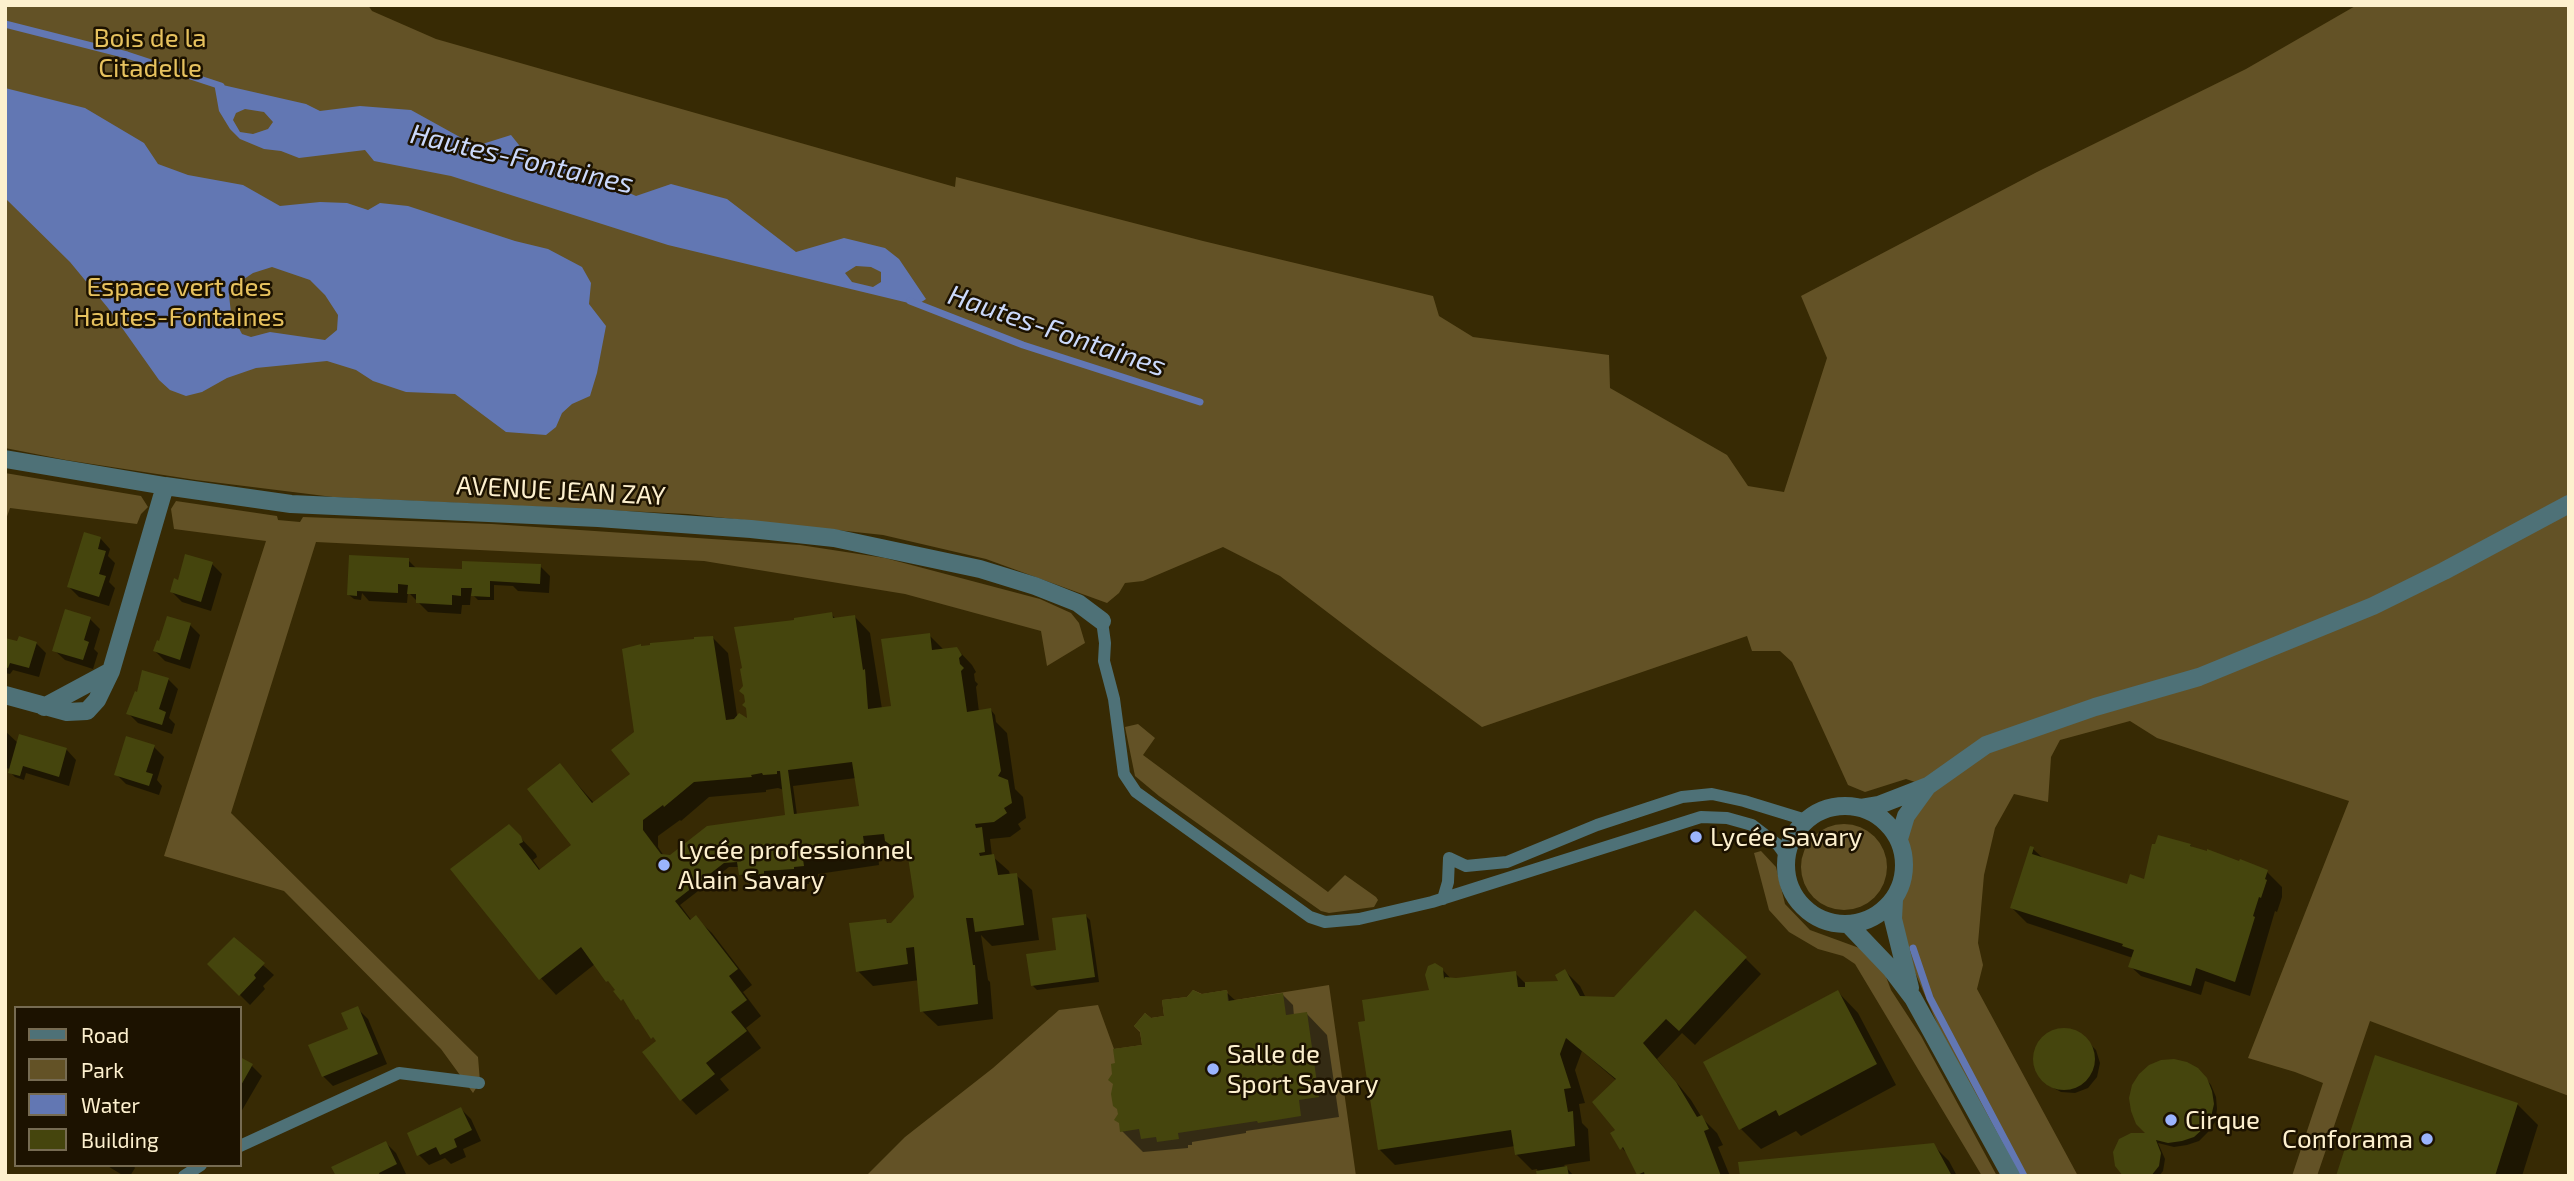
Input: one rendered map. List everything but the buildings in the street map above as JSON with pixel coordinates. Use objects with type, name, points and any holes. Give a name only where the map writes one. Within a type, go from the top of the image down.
[{"type":"street","name":"AVENUE JEAN ZAY","points":[[5,459],[291,504],[598,519],[751,529],[834,538],[980,569],[1035,586],[1078,603],[1102,621]]},
{"type":"street","points":[[5,695],[44,707],[111,671],[165,486]]},
{"type":"street","points":[[1894,900],[1875,918],[1849,925],[1823,920],[1801,905],[1788,882],[1786,856],[1797,830],[1815,814],[1837,806],[1879,806],[1928,786],[1986,745],[2095,706],[2199,677],[2373,606],[2569,504]]},
{"type":"street","points":[[1899,839],[1906,816],[1928,786]]},
{"type":"street","points":[[1860,808],[1883,819],[1899,839],[1905,866],[1904,877],[1894,900],[1893,919],[1913,998]]},
{"type":"street","points":[[1849,925],[1891,969],[1913,998],[2011,1176]]},
{"type":"lane","points":[[1102,621],[1104,661],[1114,699],[1124,774],[1136,792],[1310,917],[1325,922],[1359,919],[1443,899],[1701,817],[1727,818],[1752,825],[1778,845],[1786,856]]},
{"type":"lane","points":[[1443,899],[1448,882],[1449,858],[1466,866],[1507,862],[1597,825],[1682,797],[1712,794],[1806,820]]},
{"type":"lane","points":[[242,1145],[399,1073],[479,1083]]},
{"type":"green space","points":[[5,5],[368,5],[372,11],[436,39],[955,187],[956,177],[1203,241],[1433,296],[1439,316],[1473,337],[1609,355],[1610,388],[1727,455],[1748,486],[1784,492],[1827,358],[1801,296],[2037,172],[2246,69],[2357,5],[2569,5],[2569,1096],[2370,1021],[2317,1176],[2292,1176],[2323,1083],[2248,1058],[2349,801],[2157,738],[2130,721],[2060,740],[2051,757],[2048,802],[2014,794],[1995,828],[1984,875],[1978,943],[1983,965],[1977,989],[2078,1176],[2020,1176],[1939,1028],[1914,970],[1894,900],[1904,876],[1905,866],[1899,839],[1927,786],[1906,779],[1865,792],[1848,785],[1792,662],[1780,651],[1752,651],[1747,636],[1482,727],[1280,576],[1223,547],[1143,581],[1125,583],[1119,593],[1107,603],[986,559],[883,535],[688,514],[333,497],[196,480],[5,448]]},
{"type":"green space","points":[[5,473],[141,496],[148,507],[137,524],[10,508],[5,522]]},
{"type":"green space","points":[[176,501],[300,522],[303,517],[492,524],[800,545],[885,558],[1040,599],[1071,613],[1079,623],[1085,643],[1047,666],[1041,631],[905,594],[704,561],[316,542],[231,813],[478,1057],[480,1082],[473,1093],[441,1049],[284,891],[164,856],[266,541],[174,529],[171,509]]},
{"type":"green space","points":[[1138,724],[1155,738],[1143,755],[1328,892],[1345,875],[1376,897],[1378,900],[1374,907],[1329,913],[1321,911],[1159,796],[1135,776],[1125,727]]},
{"type":"green space","points":[[1836,824],[1852,824],[1875,836],[1884,850],[1887,867],[1884,884],[1875,898],[1852,910],[1836,910],[1820,903],[1808,891],[1801,875],[1801,859],[1808,843],[1820,831]]},
{"type":"green space","points":[[1761,851],[1776,867],[1785,904],[1810,930],[1862,949],[1882,966],[1891,990],[1921,1036],[1997,1176],[1982,1176],[1855,964],[1843,956],[1818,949],[1789,932],[1769,910],[1754,853]]},
{"type":"green space","points":[[1329,985],[1356,1176],[866,1176],[905,1137],[993,1068],[1059,1010],[1098,1005],[1114,1049],[1142,1045],[1140,1032],[1134,1026],[1145,1013],[1151,1018],[1164,1016],[1162,1000],[1187,997],[1193,990],[1202,994],[1227,990],[1229,1001]]},
{"type":"water","points":[[214,83],[306,104],[320,111],[360,106],[411,110],[476,146],[511,135],[539,170],[573,168],[636,196],[671,184],[727,199],[796,252],[844,238],[885,248],[899,259],[926,299],[917,305],[668,245],[451,176],[374,161],[365,150],[299,158],[281,151],[264,149],[240,139],[219,111]],"holes":[[[245,109],[264,112],[273,122],[268,129],[253,134],[240,132],[233,120],[236,113]],[[856,266],[871,267],[881,272],[881,282],[873,287],[852,282],[845,273]]]},
{"type":"water","points":[[5,88],[85,108],[144,143],[158,164],[188,175],[243,185],[280,206],[320,202],[347,203],[368,210],[380,203],[408,206],[548,249],[582,267],[591,283],[589,304],[606,326],[590,396],[572,404],[562,413],[556,427],[546,435],[506,432],[455,394],[406,392],[373,381],[356,370],[327,361],[256,368],[227,378],[202,392],[186,396],[170,390],[159,380],[108,308],[70,262],[5,198]],"holes":[[[272,267],[310,280],[325,295],[338,315],[337,330],[325,340],[270,332],[251,337],[242,334],[231,313],[229,295],[238,283],[253,273]]]},
{"type":"waterway","name":"Hautes-Fontaines","points":[[5,24],[127,55],[221,86]]},
{"type":"waterway","name":"Hautes-Fontaines","points":[[910,301],[1023,345],[1200,402]]},
{"type":"waterway","points":[[1913,948],[1930,998],[2024,1176]]},
{"type":"place","name":"Lycée Savary","points":[[1696,837]]},
{"type":"place","name":"Lycée professionnel Alain Savary","points":[[664,865]]},
{"type":"place","name":"Salle de Sport Savary","points":[[1213,1069]]},
{"type":"place","name":"Cirque","points":[[2171,1120]]},
{"type":"place","name":"Conforama","points":[[2427,1139]]},
{"type":"park label","name":"Bois de la Citadelle","points":[[150,53]]},
{"type":"park label","name":"Espace vert des Hautes-Fontaines","points":[[179,302]]}]
